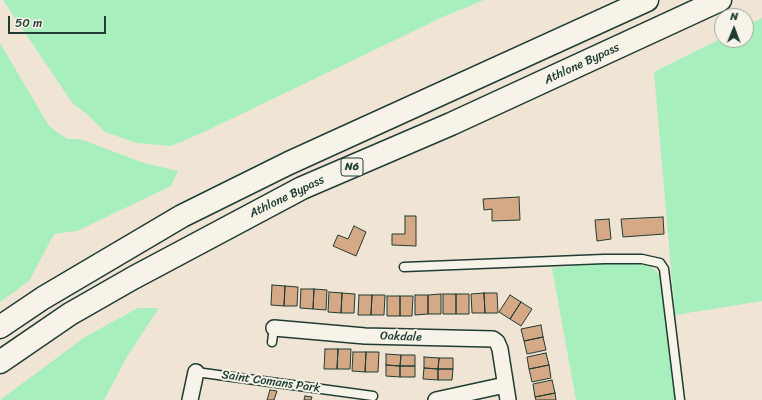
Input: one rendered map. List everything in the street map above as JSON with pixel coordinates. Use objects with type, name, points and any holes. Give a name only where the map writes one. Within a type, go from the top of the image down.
[{"type":"highway","name":"N6","points":[[0,327],[49,294],[127,247],[197,209],[296,159],[647,0]]},
{"type":"highway","name":"Athlone Bypass","points":[[0,362],[70,314],[205,238],[295,192],[451,124],[720,0]]},
{"type":"street","name":"Oakdale","points":[[273,335],[493,339],[497,342],[500,349],[508,400]]},
{"type":"street","name":"Saint Comans Park","points":[[190,400],[196,372]]},
{"type":"street","points":[[436,400],[505,385]]},
{"type":"lane","points":[[404,267],[604,259],[642,259],[660,264],[664,269],[680,400]]},
{"type":"lane","name":"Saint Comans Park","points":[[196,372],[373,396]]},
{"type":"green space","points":[[3,0],[484,0],[445,16],[204,132],[171,146],[137,143],[105,132],[87,114],[73,104]]},
{"type":"green space","points":[[762,18],[762,301],[675,315],[654,72],[714,42],[714,48],[754,48],[754,22]]},
{"type":"green space","points":[[0,43],[49,126],[67,139],[80,139],[144,163],[178,171],[171,186],[77,231],[54,234],[29,281],[0,302]]},
{"type":"green space","points":[[619,262],[650,266],[661,276],[675,400],[576,400],[552,268]]},
{"type":"green space","points":[[138,308],[159,308],[128,355],[104,400],[0,400],[85,337]]},
{"type":"building","points":[[519,197],[520,220],[492,221],[492,209],[484,210],[483,199]]},
{"type":"building","points":[[405,216],[416,216],[416,246],[392,245],[392,234],[405,234]]},
{"type":"building","points":[[663,217],[664,234],[623,237],[621,219]]},
{"type":"building","points":[[609,219],[611,239],[597,241],[595,220]]},
{"type":"building","points":[[354,226],[366,232],[356,256],[333,246],[338,235],[348,239]]},
{"type":"building","points":[[272,285],[285,286],[284,306],[271,305]]},
{"type":"building","points":[[285,286],[298,287],[297,306],[284,306]]},
{"type":"building","points":[[301,289],[314,289],[313,309],[300,308]]},
{"type":"building","points":[[314,289],[327,290],[326,310],[313,309]]},
{"type":"building","points":[[329,292],[342,293],[341,313],[328,312]]},
{"type":"building","points":[[342,293],[355,294],[354,313],[341,313]]},
{"type":"building","points":[[484,293],[485,313],[472,313],[471,294]]},
{"type":"building","points":[[484,293],[497,293],[498,313],[485,313]]},
{"type":"building","points":[[441,294],[441,314],[428,314],[428,295]]},
{"type":"building","points":[[443,294],[456,294],[456,314],[443,314]]},
{"type":"building","points":[[456,294],[469,294],[469,314],[456,314]]},
{"type":"building","points":[[359,295],[372,295],[371,315],[358,315]]},
{"type":"building","points":[[372,295],[385,295],[384,315],[371,315]]},
{"type":"building","points":[[415,295],[428,295],[428,314],[415,315]]},
{"type":"building","points":[[510,295],[521,302],[510,319],[499,312]]},
{"type":"building","points":[[387,296],[400,296],[400,316],[387,316]]},
{"type":"building","points":[[400,296],[413,296],[412,316],[400,316]]},
{"type":"building","points":[[521,302],[532,309],[521,326],[510,319]]},
{"type":"building","points":[[541,325],[543,337],[524,341],[521,329]]},
{"type":"building","points":[[543,337],[546,350],[527,354],[524,341]]},
{"type":"building","points":[[325,349],[338,349],[337,369],[324,369]]},
{"type":"building","points":[[338,349],[351,349],[350,369],[337,369]]},
{"type":"building","points":[[353,352],[366,352],[365,372],[352,371]]},
{"type":"building","points":[[366,352],[379,352],[378,372],[365,372]]},
{"type":"building","points":[[546,353],[549,365],[529,369],[527,357]]},
{"type":"building","points":[[386,354],[401,355],[400,366],[386,365]]},
{"type":"building","points":[[401,355],[415,355],[415,366],[400,366]]},
{"type":"building","points":[[424,357],[439,358],[438,369],[424,368]]},
{"type":"building","points":[[439,358],[453,358],[453,369],[438,369]]},
{"type":"building","points":[[386,365],[400,366],[400,377],[386,376]]},
{"type":"building","points":[[549,365],[551,378],[532,382],[529,369]]},
{"type":"building","points":[[400,366],[415,366],[415,377],[400,377]]},
{"type":"building","points":[[424,368],[438,369],[438,380],[423,379]]},
{"type":"building","points":[[438,369],[453,369],[452,380],[438,380]]},
{"type":"building","points":[[552,380],[555,393],[535,397],[533,384]]},
{"type":"building","points":[[270,390],[277,391],[274,400],[267,400]]},
{"type":"building","points":[[555,393],[556,400],[536,400],[535,397]]},
{"type":"building","points":[[305,396],[312,397],[311,400],[304,400]]}]
